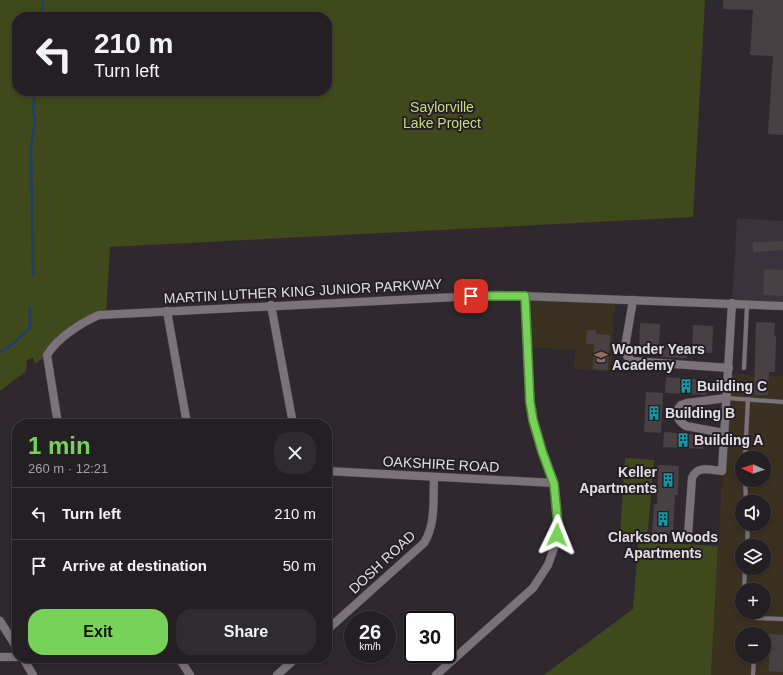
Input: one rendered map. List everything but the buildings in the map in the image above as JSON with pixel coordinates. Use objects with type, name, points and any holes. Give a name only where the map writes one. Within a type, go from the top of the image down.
[{"type":"street","name":"MARTIN LUTHER KING JUNIOR PARKWAY","points":[[57,419],[47,355],[51,348],[78,326],[99,315],[446,297],[525,296],[783,306]]},
{"type":"street","points":[[436,675],[528,593],[543,574],[555,545],[558,525],[554,484],[533,420],[525,296]]},
{"type":"street","points":[[633,300],[625,347],[627,356],[632,361],[729,368]]},
{"type":"street","points":[[688,535],[692,478],[695,472],[700,469],[722,471],[732,304]]},
{"type":"street","points":[[271,305],[292,419]]},
{"type":"street","points":[[167,311],[186,419]]},
{"type":"street","points":[[724,433],[686,426],[677,416],[677,410],[681,405],[687,403],[727,398]]},
{"type":"street","name":"OAKSHIRE ROAD","points":[[332,471],[554,484]]},
{"type":"street","name":"DOSH ROAD","points":[[332,626],[424,543],[432,523],[434,477]]},
{"type":"street","points":[[0,621],[12,640]]},
{"type":"street","points":[[0,657],[12,657]]},
{"type":"street","points":[[26,663],[33,675]]},
{"type":"street","points":[[182,663],[190,675]]},
{"type":"street","points":[[277,675],[290,663]]},
{"type":"lane","points":[[744,368],[747,304]]},
{"type":"lane","points":[[727,398],[783,402]]},
{"type":"lane","points":[[746,451],[748,400]]},
{"type":"lane","points":[[770,619],[783,620]]},
{"type":"lane","points":[[754,663],[754,675]]},
{"type":"shaded area","points":[[737,218],[783,221],[783,306],[732,303]]},
{"type":"shaded area","points":[[525,297],[615,300],[611,372],[574,369],[575,350],[528,347]]},
{"type":"shaded area","points":[[728,374],[783,376],[783,675],[711,675]]},
{"type":"green space","name":"Saylorville Lake Project","points":[[0,0],[705,0],[693,217],[110,247],[106,315],[88,320],[35,364],[33,357],[27,360],[26,371],[0,391]]},
{"type":"green space","points":[[625,458],[654,460],[647,542],[718,546],[711,675],[544,675],[633,609],[639,537],[620,536]]},
{"type":"waterway","points":[[42,12],[43,0]]},
{"type":"waterway","points":[[33,276],[31,147],[35,121],[33,111],[34,96]]},
{"type":"waterway","points":[[0,352],[9,347],[30,328],[30,307]]},
{"type":"place","name":"Wonder Years Academy","points":[[601,357]]},
{"type":"place","name":"Building C","points":[[686,386]]},
{"type":"place","name":"Building B","points":[[654,413]]},
{"type":"place","name":"Building A","points":[[683,440]]},
{"type":"place","name":"Keller Apartments","points":[[668,480]]},
{"type":"place","name":"Clarkson Woods Apartments","points":[[663,519]]},
{"type":"route","points":[[471,296],[525,296],[530,402],[533,420],[542,451],[554,484],[557,504],[557,535]]}]
